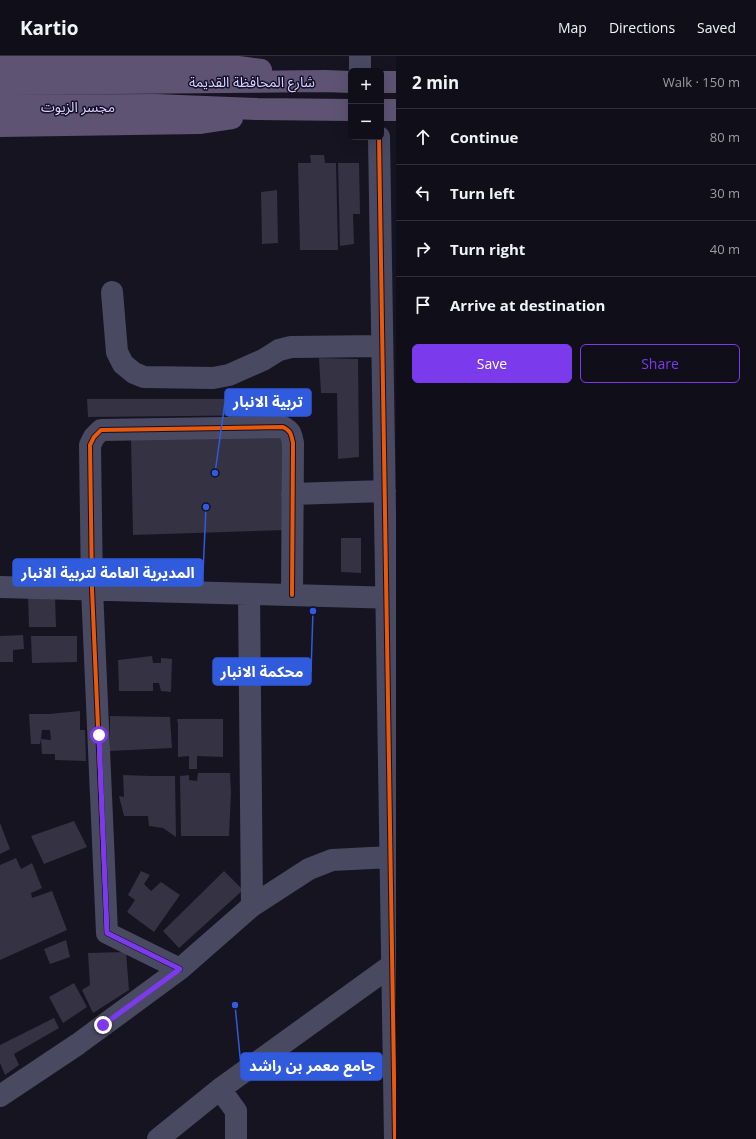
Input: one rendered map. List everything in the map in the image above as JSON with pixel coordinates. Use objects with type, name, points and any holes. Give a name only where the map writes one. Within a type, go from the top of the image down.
[{"type":"main road","points":[[0,63],[197,63],[245,67],[287,73],[325,81]]},
{"type":"main road","name":"شارع المحافظة القديمة","points":[[154,82],[348,82]]},
{"type":"main road","name":"مجسر الزيوت","points":[[0,84],[154,82]]},
{"type":"main road","points":[[384,82],[396,82]]},
{"type":"main road","name":"شارع المحافظة القديمة","points":[[155,105],[257,109],[348,110]]},
{"type":"main road","name":"مجسر الزيوت","points":[[0,106],[155,105]]},
{"type":"main road","points":[[0,126],[199,123],[238,117],[257,109]]},
{"type":"main road","points":[[384,110],[396,110]]},
{"type":"street","points":[[360,56],[360,68]]},
{"type":"street","points":[[379,140],[382,346],[390,409],[385,491],[391,598],[388,738],[396,1139]]},
{"type":"street","points":[[112,292],[117,352],[123,364],[134,373],[144,377],[213,378],[229,375],[263,360],[279,350],[291,347],[382,346]]},
{"type":"street","points":[[180,969],[107,933],[92,589],[90,445],[94,437],[101,430],[283,427],[289,430],[293,443],[292,595]]},
{"type":"street","points":[[292,494],[385,491]]},
{"type":"street","points":[[0,587],[391,598]]},
{"type":"street","points":[[249,594],[252,906]]},
{"type":"street","points":[[0,1096],[78,1044],[180,969],[252,906],[309,869],[332,860],[391,857]]},
{"type":"street","points":[[158,1139],[220,1089],[392,965]]},
{"type":"street","points":[[220,1089],[236,1111],[236,1139]]},
{"type":"building","points":[[310,155],[324,155],[325,163],[336,163],[338,250],[300,250],[298,163],[311,163]]},
{"type":"building","points":[[338,163],[359,163],[360,214],[353,214],[354,244],[340,246]]},
{"type":"building","points":[[277,190],[278,243],[262,244],[261,192]]},
{"type":"building","points":[[319,358],[358,359],[359,457],[338,459],[337,393],[321,393]]},
{"type":"building","points":[[87,399],[284,399],[283,415],[88,417]]},
{"type":"building","points":[[285,435],[287,530],[133,535],[131,439]]},
{"type":"building","points":[[341,538],[361,538],[361,573],[341,572]]},
{"type":"building","points":[[28,596],[55,596],[56,627],[29,627]]},
{"type":"building","points":[[23,635],[24,649],[13,650],[13,662],[0,662],[0,636]]},
{"type":"building","points":[[31,636],[77,636],[77,662],[32,663]]},
{"type":"building","points":[[152,656],[153,663],[161,663],[161,658],[172,659],[171,692],[161,691],[159,683],[153,683],[153,691],[119,691],[118,660]]},
{"type":"building","points":[[80,711],[80,730],[85,730],[86,761],[55,760],[55,754],[42,754],[41,739],[40,744],[31,744],[29,714]],"holes":[[[42,730],[50,730],[51,740],[41,739]]]},
{"type":"building","points":[[110,716],[170,717],[172,748],[110,751]]},
{"type":"building","points":[[177,719],[223,719],[223,757],[197,756],[197,769],[189,769],[189,756],[178,757]]},
{"type":"building","points":[[198,773],[230,773],[231,792],[229,836],[181,836],[180,776],[189,775],[189,780],[197,781]]},
{"type":"building","points":[[123,775],[175,776],[176,837],[163,828],[149,826],[148,816],[124,816],[119,796],[124,797]]},
{"type":"building","points":[[74,821],[87,847],[44,864],[31,836]]},
{"type":"building","points":[[0,823],[10,849],[0,854]]},
{"type":"building","points":[[16,858],[21,869],[32,863],[42,888],[31,893],[32,898],[52,891],[67,930],[0,960],[0,865]]},
{"type":"building","points":[[141,871],[150,875],[144,884],[151,891],[161,882],[180,895],[154,932],[127,912],[135,900],[128,895]]},
{"type":"building","points":[[224,871],[243,890],[179,948],[163,931]]},
{"type":"building","points":[[66,940],[70,957],[50,964],[44,949]]},
{"type":"building","points":[[126,952],[129,990],[93,1013],[82,990],[90,985],[88,953]]},
{"type":"building","points":[[74,983],[87,1007],[63,1023],[49,997]]},
{"type":"building","points":[[54,1018],[59,1028],[14,1054],[19,1065],[5,1075],[0,1063],[0,1045]]},
{"type":"cycle path","points":[[379,140],[395,1139]]},
{"type":"cycle path","points":[[180,969],[107,933],[92,589],[90,445],[94,437],[101,430],[283,427],[288,430],[293,443],[292,595]]},
{"type":"place","name":"تربية الانبار","points":[[215,473]]},
{"type":"place","name":"المديرية العامة لتربية الانبار","points":[[206,507]]},
{"type":"place","name":"محكمة الانبار","points":[[313,611]]},
{"type":"place","name":"جامع معمر بن راشد","points":[[235,1005]]},
{"type":"route","points":[[99,735],[107,933],[180,969],[103,1025]]}]
